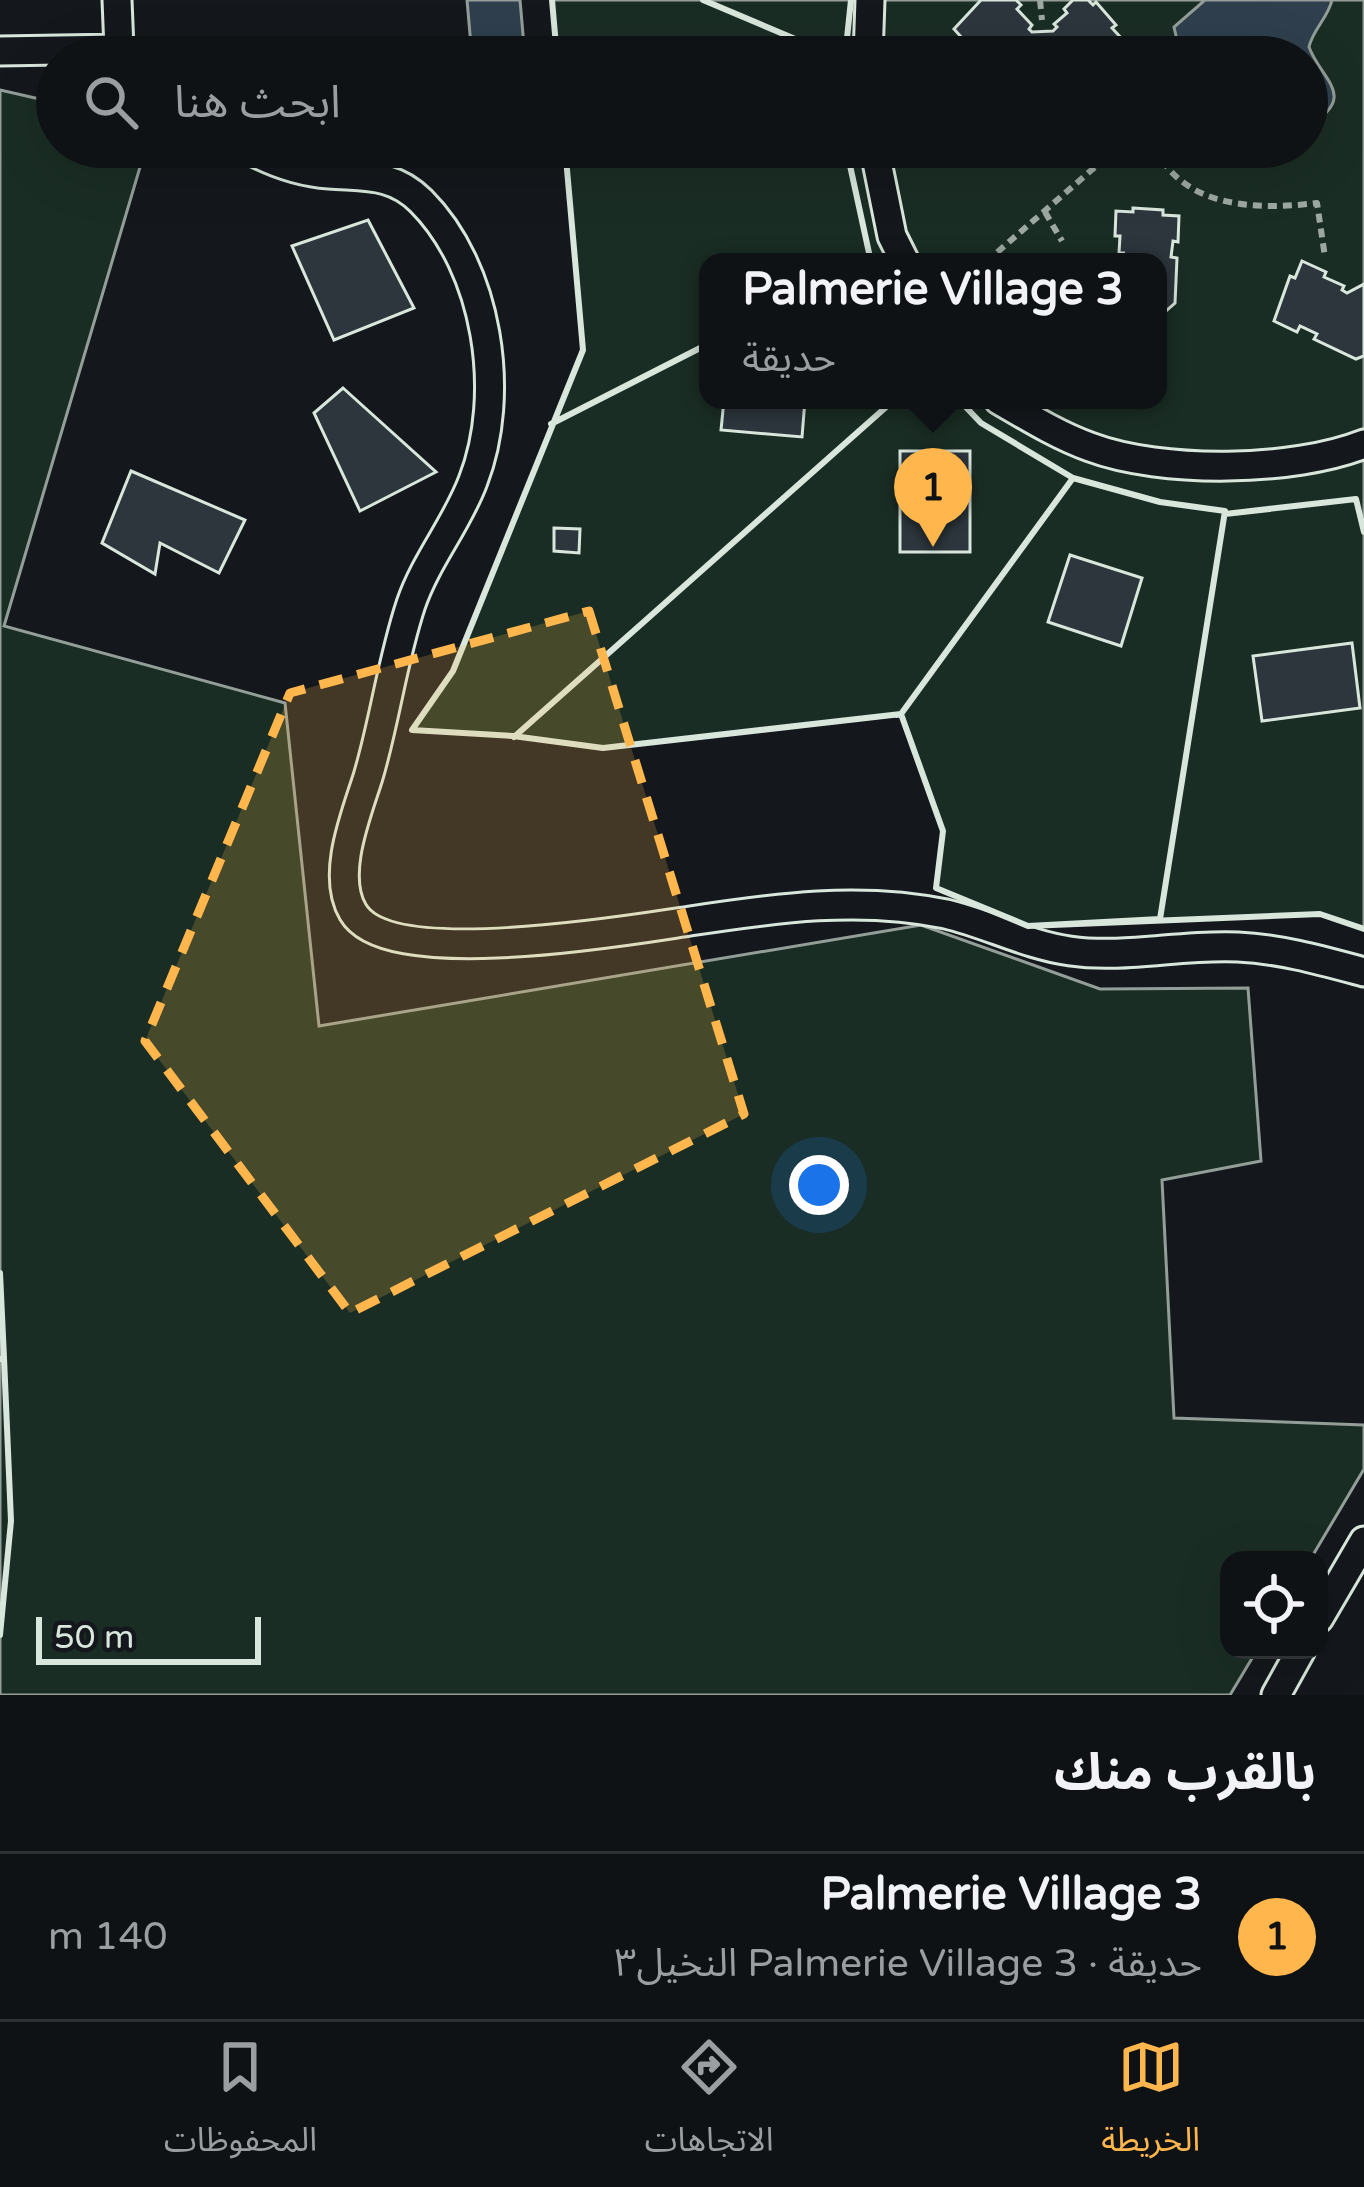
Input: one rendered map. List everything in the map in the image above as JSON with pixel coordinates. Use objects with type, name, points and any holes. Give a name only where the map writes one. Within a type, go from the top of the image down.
[{"type":"street","points":[[117,0],[127,36]]},
{"type":"street","points":[[869,36],[870,0]]},
{"type":"street","points":[[0,51],[36,52]]},
{"type":"street","points":[[302,168],[327,174],[374,174],[419,199],[453,243],[475,292],[489,359],[486,421],[476,476],[413,599],[352,827],[345,874],[351,910],[364,925],[394,938],[453,944],[584,938],[782,907],[856,903],[949,915],[1070,951],[1237,946],[1364,973]]},
{"type":"street","points":[[878,168],[892,236],[900,253]]},
{"type":"street","points":[[1016,409],[1092,448],[1152,460],[1241,467],[1335,455],[1364,444]]},
{"type":"street","points":[[1328,1603],[1364,1541]]},
{"type":"street","points":[[1276,1695],[1296,1659]]},
{"type":"path","points":[[1040,0],[1042,20]]},
{"type":"path","points":[[997,253],[1094,168]]},
{"type":"path","points":[[1165,168],[1187,187],[1228,203],[1275,208],[1317,203],[1325,256]]},
{"type":"path","points":[[1045,212],[1062,241]]},
{"type":"highlighted area","points":[[589,611],[744,1114],[350,1313],[145,1041],[290,693]]},
{"type":"green space","points":[[552,0],[1364,0],[1364,929],[1320,914],[1028,926],[936,888],[943,831],[901,715],[603,748],[412,730],[453,671],[583,350],[567,168],[1328,168],[1328,36],[555,36]]},
{"type":"green space","points":[[0,90],[36,98],[36,168],[140,168],[4,626],[285,703],[319,1026],[921,925],[1100,989],[1248,988],[1261,1161],[1162,1180],[1174,1418],[1364,1425],[1364,1469],[1315,1551],[1220,1551],[1220,1659],[1252,1659],[1230,1695],[0,1695]]},
{"type":"water","points":[[467,0],[520,0],[523,36],[470,36]]},
{"type":"water","points":[[1205,0],[1332,0],[1314,36],[1176,36],[1174,27]]},
{"type":"water","points":[[1328,81],[1334,97],[1328,110]]},
{"type":"building","points":[[981,0],[1016,0],[1032,32],[1053,31],[1073,0],[1088,0],[1093,5],[1096,2],[1119,36],[960,36],[954,29]]},
{"type":"building","points":[[1133,208],[1163,210],[1163,215],[1179,216],[1178,242],[1173,241],[1171,257],[1177,258],[1175,303],[1167,310],[1167,253],[1119,253],[1116,211],[1133,212]]},
{"type":"building","points":[[368,220],[414,308],[334,340],[292,246]]},
{"type":"building","points":[[1302,261],[1326,272],[1324,277],[1344,286],[1347,293],[1364,284],[1364,356],[1356,359],[1314,339],[1317,334],[1300,326],[1297,332],[1274,321],[1290,276],[1295,278]]},
{"type":"building","points":[[343,388],[436,472],[360,511],[314,413]]},
{"type":"building","points":[[723,409],[804,409],[802,437],[721,430]]},
{"type":"building","points":[[900,451],[970,451],[970,552],[900,552]]},
{"type":"building","points":[[131,471],[245,520],[219,573],[160,543],[155,574],[102,543]]},
{"type":"building","points":[[554,528],[580,529],[579,553],[554,551]]},
{"type":"building","points":[[1070,555],[1142,578],[1121,646],[1048,622]]},
{"type":"building","points":[[1352,643],[1360,708],[1262,721],[1253,656]]},
{"type":"wall","points":[[552,0],[555,36]]},
{"type":"wall","points":[[703,0],[788,36]]},
{"type":"wall","points":[[847,36],[851,0]]},
{"type":"wall","points":[[567,168],[583,350],[453,671],[412,730],[603,748],[901,714],[943,831],[936,888],[1028,926],[1320,914],[1364,929]]},
{"type":"wall","points":[[851,168],[869,253]]},
{"type":"wall","points":[[551,424],[699,349]]},
{"type":"wall","points":[[514,737],[884,409]]},
{"type":"wall","points":[[896,715],[1073,478],[981,423],[968,409]]},
{"type":"wall","points":[[1073,478],[1160,502],[1225,511],[1160,919],[1028,926],[936,888],[943,831],[901,714],[1073,478]]},
{"type":"wall","points":[[1225,514],[1356,499],[1364,532]]},
{"type":"wall","points":[[0,1273],[4,1358],[0,1359],[4,1358],[11,1521],[0,1635]]},
{"type":"place","name":"Palmerie Village 3","points":[[933,547]]}]
